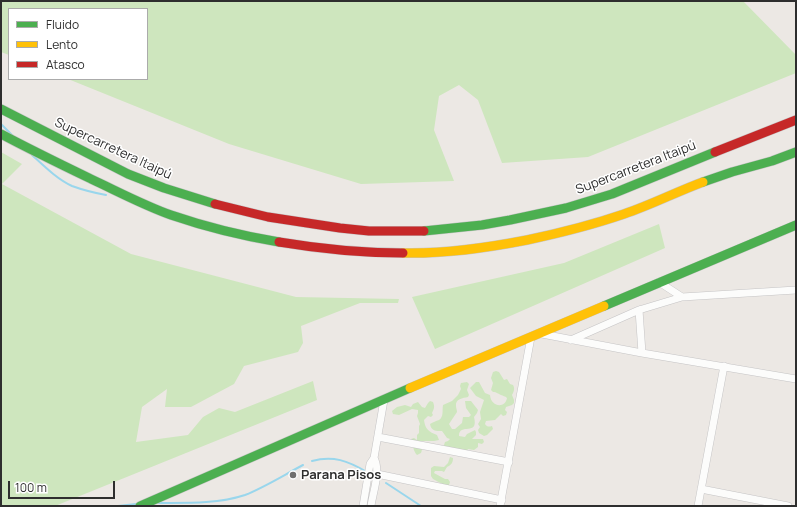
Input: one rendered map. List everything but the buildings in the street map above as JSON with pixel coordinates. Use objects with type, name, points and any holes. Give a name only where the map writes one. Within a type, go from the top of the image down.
[{"type":"main road","name":"Supercarretera Itaipú","points":[[1,109],[142,180],[205,202],[270,218],[338,229],[389,232],[439,230],[489,224],[570,207],[616,193],[796,120]]},
{"type":"main road","points":[[787,123],[796,116]]},
{"type":"main road","points":[[1,134],[114,191],[147,206],[184,219],[224,231],[283,243],[368,253],[445,252],[498,245],[548,236],[614,217],[708,180],[796,152]]},
{"type":"main road","points":[[774,160],[796,157]]},
{"type":"main road","points":[[140,506],[659,282],[796,225]]},
{"type":"street","points":[[659,282],[682,297]]},
{"type":"street","points":[[571,340],[646,307],[682,297],[796,290]]},
{"type":"street","points":[[639,310],[642,353]]},
{"type":"street","points":[[377,474],[501,503],[535,336],[571,340],[796,379]]},
{"type":"street","points":[[698,506],[724,366]]},
{"type":"street","points":[[363,506],[370,464],[374,458],[384,400]]},
{"type":"street","points":[[378,437],[509,462]]},
{"type":"street","points":[[371,506],[377,474],[377,463],[374,458]]},
{"type":"street","points":[[701,489],[788,506]]},
{"type":"green space","points":[[1,1],[743,1],[796,55],[796,73],[588,157],[502,163],[478,100],[459,85],[439,96],[434,130],[454,181],[361,184],[229,144],[70,80],[148,80],[148,8],[8,8],[8,55],[1,52]]},
{"type":"green space","points":[[1,152],[22,164],[2,184],[131,254],[296,297],[399,299],[398,303],[360,303],[301,326],[303,343],[298,352],[244,366],[234,384],[191,407],[165,407],[167,389],[142,407],[136,442],[188,435],[203,417],[219,408],[235,412],[313,381],[317,400],[55,506],[1,506]]},
{"type":"green space","points":[[659,224],[665,248],[435,349],[412,297],[564,263]]},
{"type":"green space","points":[[493,372],[499,372],[504,380],[507,379],[510,384],[513,385],[514,390],[512,395],[514,403],[506,407],[506,415],[503,416],[501,414],[495,420],[486,421],[485,424],[492,426],[493,429],[484,436],[479,433],[478,430],[480,427],[478,424],[481,419],[480,412],[484,400],[476,396],[470,388],[476,382],[479,382],[485,393],[490,395],[495,404],[504,404],[507,398],[491,390],[493,383],[491,378]]},
{"type":"green space","points":[[467,382],[469,384],[467,390],[469,395],[468,397],[460,399],[457,402],[457,412],[449,424],[452,429],[455,429],[462,423],[463,417],[469,417],[471,415],[466,408],[465,401],[471,401],[478,410],[474,417],[474,426],[462,430],[459,436],[465,437],[467,434],[475,430],[476,435],[472,439],[483,439],[484,442],[482,444],[478,443],[478,447],[474,450],[468,449],[467,451],[445,448],[445,442],[450,439],[447,438],[442,431],[436,431],[433,429],[430,424],[441,419],[443,405],[452,401],[458,395],[461,389],[461,383]]},
{"type":"green space","points":[[430,401],[433,402],[434,405],[433,415],[431,417],[428,416],[424,420],[425,426],[432,433],[437,435],[439,440],[421,441],[422,452],[417,455],[410,441],[414,438],[417,440],[417,435],[419,433],[420,424],[417,416],[418,410],[412,409],[399,415],[393,414],[392,411],[397,407],[405,405],[411,407],[413,404],[418,402],[425,408]]},
{"type":"green space","points":[[450,457],[453,458],[452,463],[444,472],[435,471],[434,473],[448,479],[450,482],[449,485],[446,486],[433,479],[431,476],[431,468],[434,466],[444,467],[448,463]]},
{"type":"waterway","points":[[1,124],[13,136]]},
{"type":"waterway","points":[[32,155],[66,183],[80,189],[106,195]]},
{"type":"waterway","points":[[312,461],[320,459],[340,460],[367,472]]},
{"type":"waterway","points":[[158,503],[202,502],[235,498],[260,488],[303,465]]},
{"type":"waterway","points":[[386,483],[421,506]]},
{"type":"waterway","points":[[118,506],[136,504]]},
{"type":"traffic: fast","points":[[1,109],[128,174],[164,188],[215,204]]},
{"type":"traffic: fast","points":[[1,134],[91,179],[161,211],[211,227],[279,242]]},
{"type":"traffic: fast","points":[[424,231],[482,225],[566,208],[612,194],[715,152]]},
{"type":"traffic: fast","points":[[703,182],[796,152]]},
{"type":"traffic: fast","points":[[604,306],[796,225]]},
{"type":"traffic: fast","points":[[140,506],[410,388]]},
{"type":"traffic: slow","points":[[403,253],[434,253],[465,250],[552,235],[644,207],[703,182]]},
{"type":"traffic: slow","points":[[410,388],[604,306]]},
{"type":"traffic: jam","points":[[715,152],[796,120]]},
{"type":"traffic: jam","points":[[215,204],[268,217],[340,228],[369,231],[424,231]]},
{"type":"traffic: jam","points":[[279,242],[341,250],[403,253]]},
{"type":"place","name":"Parana Pisos","points":[[293,475]]}]
